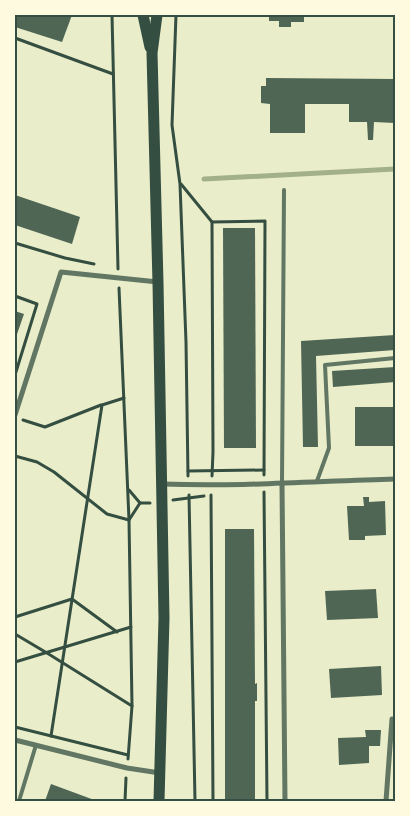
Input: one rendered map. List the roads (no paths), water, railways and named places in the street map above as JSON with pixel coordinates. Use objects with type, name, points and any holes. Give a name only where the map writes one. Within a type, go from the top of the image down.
[{"type":"main road","points":[[143,15],[152,53]]},
{"type":"main road","points":[[157,15],[152,53],[164,618],[159,801]]},
{"type":"street","points":[[15,416],[60,272],[158,282]]},
{"type":"street","points":[[162,484],[264,484],[395,479]]},
{"type":"street","points":[[282,483],[285,801]]},
{"type":"street","points":[[386,801],[392,719]]},
{"type":"street","points":[[15,740],[127,768],[160,773]]},
{"type":"lane","points":[[282,483],[284,190]]},
{"type":"lane","points":[[317,481],[329,448],[325,365],[395,358]]},
{"type":"lane","points":[[19,801],[36,745]]},
{"type":"waterway","points":[[204,179],[395,169]]}]
